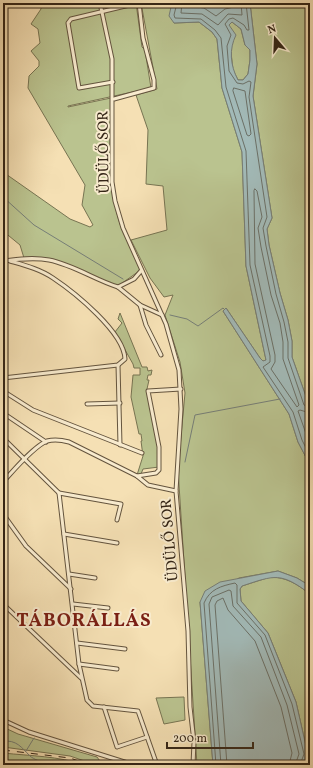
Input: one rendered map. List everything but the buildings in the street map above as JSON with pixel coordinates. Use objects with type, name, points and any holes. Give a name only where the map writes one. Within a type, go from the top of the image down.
[{"type":"street","name":"ÜDÜLŐ SOR","points":[[100,3],[112,59],[114,82],[113,191],[120,219],[139,262],[141,271],[162,315],[173,345],[179,370],[181,389],[176,491],[185,592],[194,742],[193,765]]},
{"type":"street","points":[[114,82],[81,89],[78,86],[68,23],[71,20],[138,3],[144,38],[154,80],[154,88],[114,99]]},
{"type":"street","points":[[3,261],[32,258],[50,260],[70,266],[118,287],[140,306],[162,315]]},
{"type":"street","points":[[3,378],[118,365],[124,362],[125,357],[116,336],[104,320],[52,277],[10,260]]},
{"type":"street","points":[[118,287],[127,283],[141,271]]},
{"type":"street","points":[[140,306],[146,325],[161,355]]},
{"type":"street","points":[[118,365],[120,445]]},
{"type":"street","points":[[136,476],[156,473],[159,470],[159,447],[148,391],[181,389]]},
{"type":"street","points":[[3,391],[32,410],[120,445],[142,452]]},
{"type":"street","points":[[87,404],[120,403]]},
{"type":"street","points":[[3,413],[46,442]]},
{"type":"street","points":[[3,438],[59,493],[121,504],[117,520]]},
{"type":"street","points":[[3,482],[24,460],[46,442],[58,440],[69,442],[136,476],[148,485],[176,491]]},
{"type":"street","points":[[59,493],[79,664],[84,691],[89,704],[138,711],[157,765]]},
{"type":"street","points":[[3,514],[26,546],[71,589]]},
{"type":"street","points":[[64,534],[117,543]]},
{"type":"street","points":[[69,574],[96,578]]},
{"type":"street","points":[[3,604],[81,678]]},
{"type":"street","points":[[73,604],[108,608]]},
{"type":"street","points":[[77,643],[125,649]]},
{"type":"street","points":[[79,664],[117,669]]},
{"type":"street","points":[[104,707],[117,747],[147,737]]},
{"type":"street","points":[[3,720],[29,732],[134,765]]},
{"type":"green space","points":[[41,3],[136,3],[142,47],[145,50],[151,88],[68,106],[111,98],[110,162],[113,193],[122,230],[142,269],[118,286],[50,260],[24,258],[20,245],[3,231],[3,172],[70,219],[90,227],[93,225],[82,205],[85,185],[28,88],[29,76],[39,66],[39,61],[31,51],[40,43],[38,29],[31,24],[41,9]]},
{"type":"green space","points":[[141,3],[175,3],[171,7],[174,23],[199,22],[212,32],[217,39],[222,88],[242,152],[246,266],[266,360],[263,361],[260,358],[226,308],[223,311],[289,414],[298,442],[310,465],[310,586],[297,578],[278,571],[239,578],[200,602],[213,765],[197,765],[178,469],[185,393],[180,362],[165,315],[173,295],[164,297],[150,278],[131,240],[167,230],[163,186],[146,184],[148,130],[136,95],[157,89]]},
{"type":"green space","points":[[250,3],[310,3],[310,408],[292,357],[292,341],[288,320],[269,245],[267,229],[272,218],[253,96],[257,64]]},
{"type":"green space","points":[[232,22],[241,29],[245,45],[250,50],[248,74],[243,80],[238,80],[233,70],[228,25]]},
{"type":"green space","points":[[120,313],[142,367],[147,367],[148,371],[152,370],[151,375],[148,375],[147,380],[149,380],[147,389],[158,447],[159,467],[143,469],[141,474],[137,475],[143,456],[142,441],[141,434],[139,434],[131,397],[133,375],[140,375],[140,368],[134,368],[115,332],[122,323],[118,319]]},
{"type":"green space","points":[[270,577],[281,578],[291,582],[310,594],[310,765],[304,765],[308,755],[296,702],[268,633],[241,601],[240,589],[242,586]]},
{"type":"green space","points":[[184,697],[185,720],[164,724],[156,698]]},
{"type":"green space","points":[[3,727],[18,734],[97,757],[103,765],[96,765],[70,756],[3,747]]},
{"type":"green space","points":[[3,753],[55,758],[85,765],[42,765],[36,761],[33,765],[3,765]]},
{"type":"water","points":[[175,3],[250,3],[257,64],[253,96],[272,218],[267,229],[269,245],[288,320],[292,341],[292,357],[310,408],[310,465],[298,442],[289,414],[223,311],[226,308],[260,358],[263,361],[266,360],[246,266],[242,152],[222,88],[217,39],[212,32],[199,22],[174,23],[169,16],[171,7]],"holes":[[[232,22],[241,29],[245,45],[250,50],[250,60],[248,74],[243,80],[238,80],[233,69],[231,57],[232,46],[236,35],[229,25]]]},
{"type":"water","points":[[278,571],[297,578],[310,586],[310,594],[292,582],[284,579],[270,578],[242,586],[240,589],[241,601],[268,633],[296,702],[308,755],[304,765],[213,765],[200,602],[205,591],[220,582]]},
{"type":"waterway","points":[[3,197],[34,225],[123,279]]},
{"type":"waterway","points":[[170,315],[187,319],[198,326],[223,308],[224,309]]},
{"type":"waterway","points":[[185,462],[195,415],[280,399]]},
{"type":"waterway","points":[[26,751],[34,738]]},
{"type":"waterway","points":[[3,741],[15,743],[31,757],[47,765]]},
{"type":"railway","points":[[3,750],[70,758],[90,765]]},
{"type":"district","name":"TÁBORÁLLÁS","points":[[84,619]]}]
